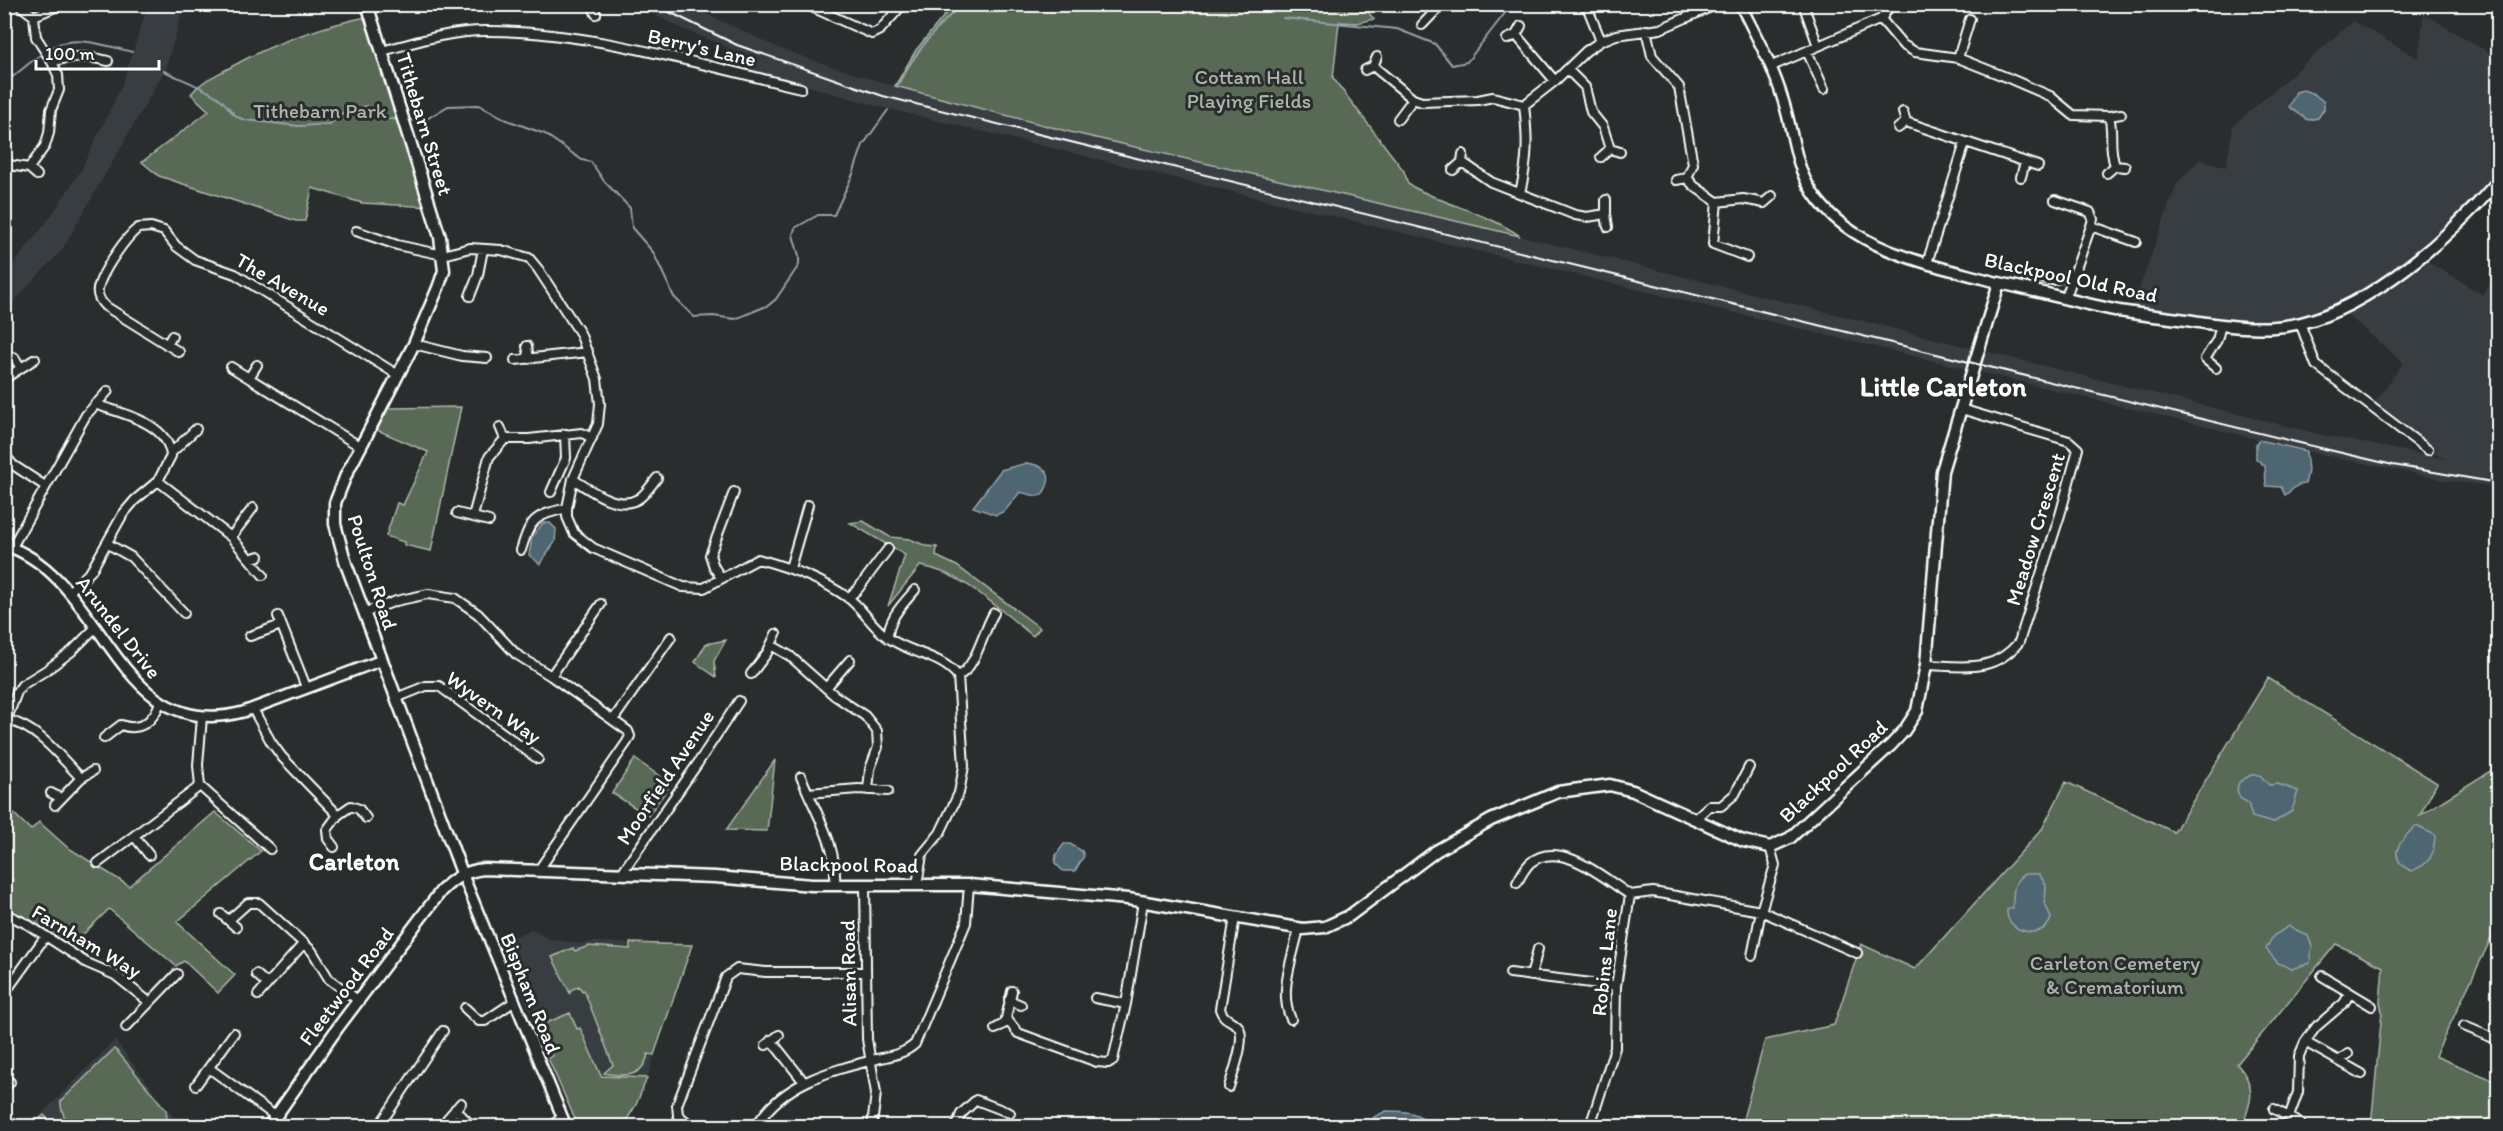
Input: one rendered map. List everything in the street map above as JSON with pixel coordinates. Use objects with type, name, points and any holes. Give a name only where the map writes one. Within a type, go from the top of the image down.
[{"type":"main road","name":"Tithebarn Street","points":[[367,4],[440,237],[443,255]]},
{"type":"main road","name":"Blackpool Old Road","points":[[1999,283],[2119,310],[2221,325],[2249,328],[2300,323],[2342,310],[2406,268],[2469,215],[2499,182]]},
{"type":"main road","name":"Poulton Road","points":[[443,255],[443,276],[414,344],[346,475],[333,514],[346,564],[462,873]]},
{"type":"main road","name":"Blackpool Road","points":[[462,873],[484,869],[835,885],[969,885],[1143,902],[1299,928],[1324,927],[1349,916],[1436,851],[1491,820],[1558,792],[1610,785],[1633,791],[1743,841],[1770,847],[1790,838],[1904,731],[1917,711],[1926,665],[1941,471],[1999,283]]},
{"type":"main road","name":"Fleetwood Road","points":[[268,1126],[441,891],[462,873]]},
{"type":"street","points":[[18,4],[34,16],[36,37],[58,75],[57,101],[51,110],[49,133],[45,146],[29,168]]},
{"type":"street","points":[[34,16],[60,5],[70,4]]},
{"type":"street","points":[[592,4],[596,14]]},
{"type":"street","points":[[806,4],[872,34],[880,30],[903,4]]},
{"type":"street","points":[[1586,4],[1600,41]]},
{"type":"street","points":[[1524,105],[1556,81],[1586,51],[1600,41],[1616,35],[1660,29],[1718,4]]},
{"type":"street","name":"Blackpool Old Road","points":[[1740,4],[1772,66],[1806,181],[1824,208],[1849,230],[1870,242],[1927,263],[1999,283]]},
{"type":"street","points":[[1803,4],[1818,46]]},
{"type":"street","points":[[1772,66],[1881,19],[1891,4]]},
{"type":"street","points":[[1422,26],[1438,6]]},
{"type":"street","points":[[1881,19],[1903,45],[1915,52],[1959,58],[2050,96],[2073,116],[2121,114]]},
{"type":"street","points":[[1959,58],[1970,19]]},
{"type":"street","points":[[1507,39],[1516,35],[1521,26]]},
{"type":"street","points":[[1646,30],[1652,56],[1679,87],[1693,164],[1687,178]]},
{"type":"street","name":"Berry's Lane","points":[[382,51],[411,42],[456,33],[485,31],[531,33],[631,49],[801,88]]},
{"type":"street","points":[[1516,35],[1556,81]]},
{"type":"street","points":[[1807,51],[1824,89]]},
{"type":"street","points":[[51,60],[69,56],[108,61]]},
{"type":"street","points":[[1365,70],[1372,66],[1377,57]]},
{"type":"street","points":[[1372,66],[1413,99],[1433,103],[1498,97],[1524,105]]},
{"type":"street","points":[[1568,70],[1585,87],[1590,111],[1603,127],[1610,149]]},
{"type":"street","points":[[1398,119],[1413,99]]},
{"type":"street","points":[[1520,193],[1528,145],[1524,105]]},
{"type":"street","points":[[1903,112],[1906,122]]},
{"type":"street","points":[[2109,116],[2111,133],[2109,147],[2115,166]]},
{"type":"street","points":[[1898,128],[1906,122]]},
{"type":"street","points":[[1906,122],[2038,166]]},
{"type":"street","points":[[1927,263],[1965,143]]},
{"type":"street","points":[[1610,149],[1620,152]]},
{"type":"street","points":[[1601,158],[1610,149]]},
{"type":"street","points":[[1454,170],[1462,158],[1491,182],[1575,215],[1587,217],[1606,214]]},
{"type":"street","points":[[2020,177],[2025,162]]},
{"type":"street","points":[[9,165],[29,168],[37,175]]},
{"type":"street","points":[[2107,173],[2115,166],[2126,167]]},
{"type":"street","points":[[1676,180],[1687,178]]},
{"type":"street","points":[[1687,178],[1694,186],[1717,202],[1743,199],[1765,207],[1772,196]]},
{"type":"street","points":[[1606,200],[1608,227]]},
{"type":"street","points":[[2055,200],[2090,212],[2093,219],[2066,297]]},
{"type":"street","points":[[1717,202],[1713,244],[1747,257]]},
{"type":"street","points":[[2091,226],[2136,242]]},
{"type":"street","name":"The Avenue","points":[[179,352],[105,306],[99,299],[98,290],[106,269],[138,228],[151,227],[164,231],[176,246],[195,260],[235,274],[398,375]]},
{"type":"street","points":[[356,231],[397,245],[443,255],[470,248],[501,250],[529,258],[580,333],[597,379],[600,404],[598,424],[573,480],[567,508],[567,517],[573,533],[593,548],[683,587],[704,588],[758,559],[790,568],[848,598],[888,638],[910,650],[940,660],[958,676],[963,775],[959,793],[940,833],[922,855],[917,885]]},
{"type":"street","points":[[470,296],[478,275],[483,249]]},
{"type":"street","points":[[2024,274],[2053,280],[2074,274]]},
{"type":"street","points":[[2300,323],[2316,365],[2428,450]]},
{"type":"street","points":[[2216,368],[2205,359],[2217,340],[2221,325]]},
{"type":"street","points":[[167,345],[172,336]]},
{"type":"street","points":[[414,344],[462,356],[487,358]]},
{"type":"street","points":[[527,346],[529,359]]},
{"type":"street","points":[[515,360],[588,352]]},
{"type":"street","points":[[14,357],[21,368]]},
{"type":"street","points":[[4,379],[35,359]]},
{"type":"street","points":[[249,378],[257,364]]},
{"type":"street","points":[[231,367],[361,447]]},
{"type":"street","points":[[8,546],[86,414],[108,391]]},
{"type":"street","points":[[95,404],[153,427],[166,439],[171,453]]},
{"type":"street","name":"Meadow Crescent","points":[[1926,665],[1981,667],[2008,656],[2019,642],[2060,515],[2078,449],[2069,441],[1961,409]]},
{"type":"street","points":[[500,427],[505,439]]},
{"type":"street","points":[[70,591],[91,571],[123,514],[135,500],[158,481],[168,464],[171,453],[196,429]]},
{"type":"street","points":[[473,516],[489,457],[505,439],[529,439],[565,434],[582,434],[592,438]]},
{"type":"street","points":[[551,492],[566,458],[565,434]]},
{"type":"street","points":[[4,454],[13,465],[45,486]]},
{"type":"street","points":[[573,480],[615,501],[627,502],[639,499],[657,478]]},
{"type":"street","points":[[158,481],[231,537],[263,575]]},
{"type":"street","points":[[721,578],[710,555],[734,492]]},
{"type":"street","points":[[790,568],[808,505]]},
{"type":"street","points":[[231,537],[254,508]]},
{"type":"street","points":[[521,550],[530,524],[544,513],[567,508]]},
{"type":"street","points":[[457,513],[489,521]]},
{"type":"street","points":[[108,544],[131,557],[175,596],[184,613]]},
{"type":"street","name":"Arundel Drive","points":[[8,546],[35,560],[70,591],[139,686],[160,702],[174,709],[202,717],[230,716],[382,660]]},
{"type":"street","points":[[848,598],[858,589],[888,549]]},
{"type":"street","points":[[250,559],[259,556]]},
{"type":"street","points":[[888,638],[888,630],[895,614],[915,590]]},
{"type":"street","points":[[364,613],[396,601],[429,594],[455,598],[478,614],[516,654],[628,731],[630,736],[627,742],[538,871]]},
{"type":"street","points":[[551,676],[601,604]]},
{"type":"street","points":[[958,676],[966,672],[974,660],[985,628],[994,613]]},
{"type":"street","points":[[278,616],[306,687]]},
{"type":"street","points":[[250,636],[281,625]]},
{"type":"street","points":[[81,778],[46,741],[26,726],[6,724],[16,692],[22,685],[72,651],[96,627]]},
{"type":"street","points":[[751,674],[776,634]]},
{"type":"street","points":[[613,720],[671,637]]},
{"type":"street","points":[[771,645],[790,656],[826,688],[865,716],[877,731],[878,747],[870,769],[868,790]]},
{"type":"street","points":[[826,688],[850,660]]},
{"type":"street","name":"Wyvern Way","points":[[396,698],[426,686],[439,686],[538,759]]},
{"type":"street","name":"Moorfield Avenue","points":[[621,874],[739,701]]},
{"type":"street","points":[[104,738],[121,725],[130,728],[139,727],[157,711],[160,702]]},
{"type":"street","points":[[253,709],[282,757],[338,814]]},
{"type":"street","points":[[202,717],[198,765],[200,786],[270,849]]},
{"type":"street","points":[[1696,818],[1709,806],[1721,806],[1735,794],[1749,766]]},
{"type":"street","points":[[55,805],[81,778],[93,771]]},
{"type":"street","points":[[801,777],[824,829],[836,864],[835,885]]},
{"type":"street","points":[[98,863],[200,786]]},
{"type":"street","points":[[808,793],[888,791]]},
{"type":"street","points":[[51,793],[61,798]]},
{"type":"street","points":[[334,847],[328,839],[327,830],[338,814],[351,806],[359,809],[366,818]]},
{"type":"street","points":[[134,836],[149,855]]},
{"type":"street","points":[[1752,956],[1761,911],[1775,865],[1770,847]]},
{"type":"street","points":[[1516,883],[1530,863],[1545,857],[1564,855],[1587,866],[1630,895]]},
{"type":"street","name":"Bispham Road","points":[[462,873],[566,1126]]},
{"type":"street","name":"Alisan Road","points":[[865,884],[867,1039],[876,1094],[872,1126]]},
{"type":"street","points":[[756,1126],[780,1098],[804,1082],[826,1071],[903,1053],[915,1044],[966,923],[969,885]]},
{"type":"street","name":"Robins Lane","points":[[1590,1126],[1615,1048],[1616,986],[1630,895],[1653,892],[1761,911],[1857,953]]},
{"type":"street","points":[[229,920],[254,901],[304,943],[328,979],[359,1001]]},
{"type":"street","points":[[1012,991],[1006,1012],[1007,1022],[1018,1033],[1097,1062],[1108,1063],[1116,1056],[1143,902]]},
{"type":"street","name":"Farnham Way","points":[[4,913],[27,924],[87,963],[115,975],[149,1002]]},
{"type":"street","points":[[221,914],[236,927]]},
{"type":"street","points":[[1229,1087],[1242,1036],[1237,1026],[1226,1019],[1220,1009],[1235,917]]},
{"type":"street","points":[[1291,1019],[1285,994],[1299,928]]},
{"type":"street","points":[[4,994],[45,937]]},
{"type":"street","points":[[258,995],[304,943]]},
{"type":"street","points":[[1531,976],[1538,948]]},
{"type":"street","points":[[692,1126],[678,1115],[677,1105],[726,976],[730,972],[737,969],[766,972],[865,972]]},
{"type":"street","points":[[1510,973],[1616,986]]},
{"type":"street","name":"Farnham Way","points":[[126,1027],[177,974]]},
{"type":"street","points":[[256,974],[267,984]]},
{"type":"street","points":[[2322,976],[2372,1006]]},
{"type":"street","points":[[2289,1117],[2298,1092],[2299,1056],[2305,1042],[2316,1027],[2344,1003],[2350,993]]},
{"type":"street","points":[[1095,998],[1126,1004]]},
{"type":"street","points":[[1009,1000],[1021,1005]]},
{"type":"street","points":[[465,1008],[480,1021],[485,1021],[515,1001]]},
{"type":"street","points":[[995,1029],[1007,1022]]},
{"type":"street","points":[[2464,1026],[2499,1040]]},
{"type":"street","points":[[380,1126],[443,1032]]},
{"type":"street","points":[[196,1085],[234,1033]]},
{"type":"street","points":[[779,1035],[769,1042],[804,1082]]},
{"type":"street","points":[[2305,1042],[2362,1074]]},
{"type":"street","points":[[2340,1060],[2348,1054]]},
{"type":"street","points":[[209,1068],[275,1116]]},
{"type":"street","points":[[956,1126],[961,1114],[976,1100],[1010,1113]]},
{"type":"street","points":[[447,1119],[461,1103]]},
{"type":"street","points":[[2274,1109],[2301,1125]]},
{"type":"street","points":[[454,1110],[472,1126]]},
{"type":"street","points":[[552,1126],[562,1117]]},
{"type":"shaded area","points":[[148,5],[184,5],[166,68],[62,250],[5,311],[5,275],[52,215],[81,170],[122,85]]},
{"type":"shaded area","points":[[635,5],[687,5],[779,48],[812,60],[897,87],[1070,132],[1520,236],[2318,434],[2445,459],[2428,450],[2371,408],[2403,363],[2342,310],[2249,328],[2131,312],[2177,183],[2200,159],[2226,167],[2233,126],[2353,21],[2418,58],[2424,14],[2498,58],[2498,181],[2419,256],[2483,295],[2498,273],[2498,466],[2485,465],[2498,467],[2498,487],[2445,480],[2311,452],[877,106],[801,84],[723,66],[727,47],[681,28]]},
{"type":"shaded area","points":[[531,929],[549,939],[581,944],[593,942],[692,945],[647,1078],[555,1074],[514,973],[498,944]]},
{"type":"shaded area","points":[[115,1040],[174,1118],[166,1126],[30,1126]]},
{"type":"green space","name":"Cottam Hall Playing Fields","points":[[953,5],[1362,5],[1374,19],[1357,23],[1339,22],[1333,78],[1404,171],[1408,184],[1435,198],[1493,221],[1520,236],[1070,132],[895,86],[916,50]]},
{"type":"green space","name":"Tithebarn Park","points":[[371,16],[431,207],[362,203],[312,188],[305,221],[296,221],[159,176],[142,162],[209,111],[191,94],[208,79],[280,43],[316,30]]},
{"type":"green space","points":[[461,407],[431,551],[404,545],[404,542],[386,536],[397,503],[403,505],[428,452],[377,430],[388,408]]},
{"type":"green space","points":[[863,521],[890,537],[910,539],[926,546],[937,547],[936,556],[957,566],[1040,628],[1033,636],[966,584],[936,570],[920,566],[888,606],[905,555],[850,523]]},
{"type":"green space","points":[[726,640],[714,661],[716,677],[695,662],[706,644]]},
{"type":"green space","name":"Carleton Cemetery & Crematorium","points":[[2268,678],[2437,783],[2420,815],[2498,766],[2498,924],[2435,1056],[2498,1082],[2498,1126],[2371,1126],[2382,1012],[2380,1002],[2383,967],[2336,944],[2237,1064],[2248,1079],[2251,1094],[2242,1126],[1741,1126],[1765,1040],[1834,1025],[1861,944],[1915,969],[2042,829],[2066,782],[2174,832]]},
{"type":"green space","points":[[635,759],[671,784],[648,816],[612,793]]},
{"type":"green space","points":[[775,760],[767,831],[726,830]]},
{"type":"green space","points":[[5,809],[7,812],[10,810],[31,830],[39,822],[67,847],[129,886],[215,812],[261,851],[177,922],[235,975],[218,993],[184,961],[176,966],[109,909],[69,948],[43,929],[5,909],[4,889],[13,880],[5,872]]},
{"type":"green space","points":[[630,943],[692,945],[654,1055],[648,1054],[642,1068],[632,1074],[604,1073],[613,1065],[584,990],[582,991],[579,986],[570,993],[552,957],[573,948],[575,951],[589,946],[630,949]]},
{"type":"green space","points":[[570,1013],[577,1029],[580,1028],[601,1076],[647,1078],[636,1105],[623,1126],[578,1126],[548,1058],[553,1056],[541,1025]]},
{"type":"green space","points":[[114,1049],[166,1110],[167,1118],[160,1126],[70,1126],[66,1121],[61,1101]]},
{"type":"green space","points":[[44,1115],[55,1126],[31,1126]]},
{"type":"water","points":[[2303,90],[2314,94],[2324,102],[2324,109],[2318,118],[2308,120],[2289,107],[2296,92]]},
{"type":"water","points":[[2259,440],[2306,451],[2308,471],[2305,484],[2298,485],[2285,495],[2281,487],[2266,486],[2265,466],[2256,459],[2256,444]]},
{"type":"water","points":[[1027,463],[1044,469],[1049,477],[1042,495],[1036,496],[1020,492],[1005,511],[996,515],[973,507],[1001,470]]},
{"type":"water","points":[[543,523],[550,523],[556,529],[555,542],[540,564],[529,555],[532,537]]},
{"type":"water","points":[[2251,775],[2260,775],[2269,785],[2278,784],[2298,791],[2292,811],[2273,823],[2252,817],[2248,803],[2240,798],[2237,790],[2239,782]]},
{"type":"water","points":[[2416,826],[2435,835],[2435,842],[2427,862],[2411,871],[2403,866],[2397,854],[2405,837]]},
{"type":"water","points":[[1064,844],[1070,844],[1082,851],[1084,856],[1075,871],[1063,871],[1055,863],[1056,855]]},
{"type":"water","points":[[2025,874],[2039,874],[2046,885],[2045,903],[2051,918],[2041,930],[2033,932],[2018,929],[2008,918],[2007,910],[2013,908],[2015,884]]},
{"type":"water","points":[[2289,926],[2308,936],[2312,946],[2310,963],[2292,969],[2278,963],[2266,949],[2273,936]]},
{"type":"water","points":[[1386,1111],[1412,1113],[1434,1126],[1371,1126],[1374,1117]]},
{"type":"waterway","points":[[897,86],[926,42],[963,4]]},
{"type":"waterway","points":[[1283,18],[1397,29],[1435,44],[1452,65],[1467,62],[1512,4]]},
{"type":"waterway","points":[[4,84],[40,55],[62,43],[88,42],[132,52]]},
{"type":"waterway","points":[[164,71],[216,96],[236,116],[245,120],[299,126],[330,124],[342,113],[367,106],[379,118],[401,120]]},
{"type":"waterway","points":[[406,121],[425,120],[448,106],[479,105],[507,120],[545,134],[582,160],[591,162],[604,181],[630,208],[632,228],[653,252],[674,297],[694,317],[713,316],[735,319],[769,305],[776,299],[799,265],[793,235],[795,228],[818,215],[834,215],[853,174],[863,145],[888,110]]},
{"type":"railway","points":[[653,4],[737,45],[883,96],[2308,445],[2393,465],[2498,483]]},
{"type":"district","name":"Little Carleton","points":[[1943,386]]},
{"type":"district","name":"Carleton","points":[[354,861]]}]
